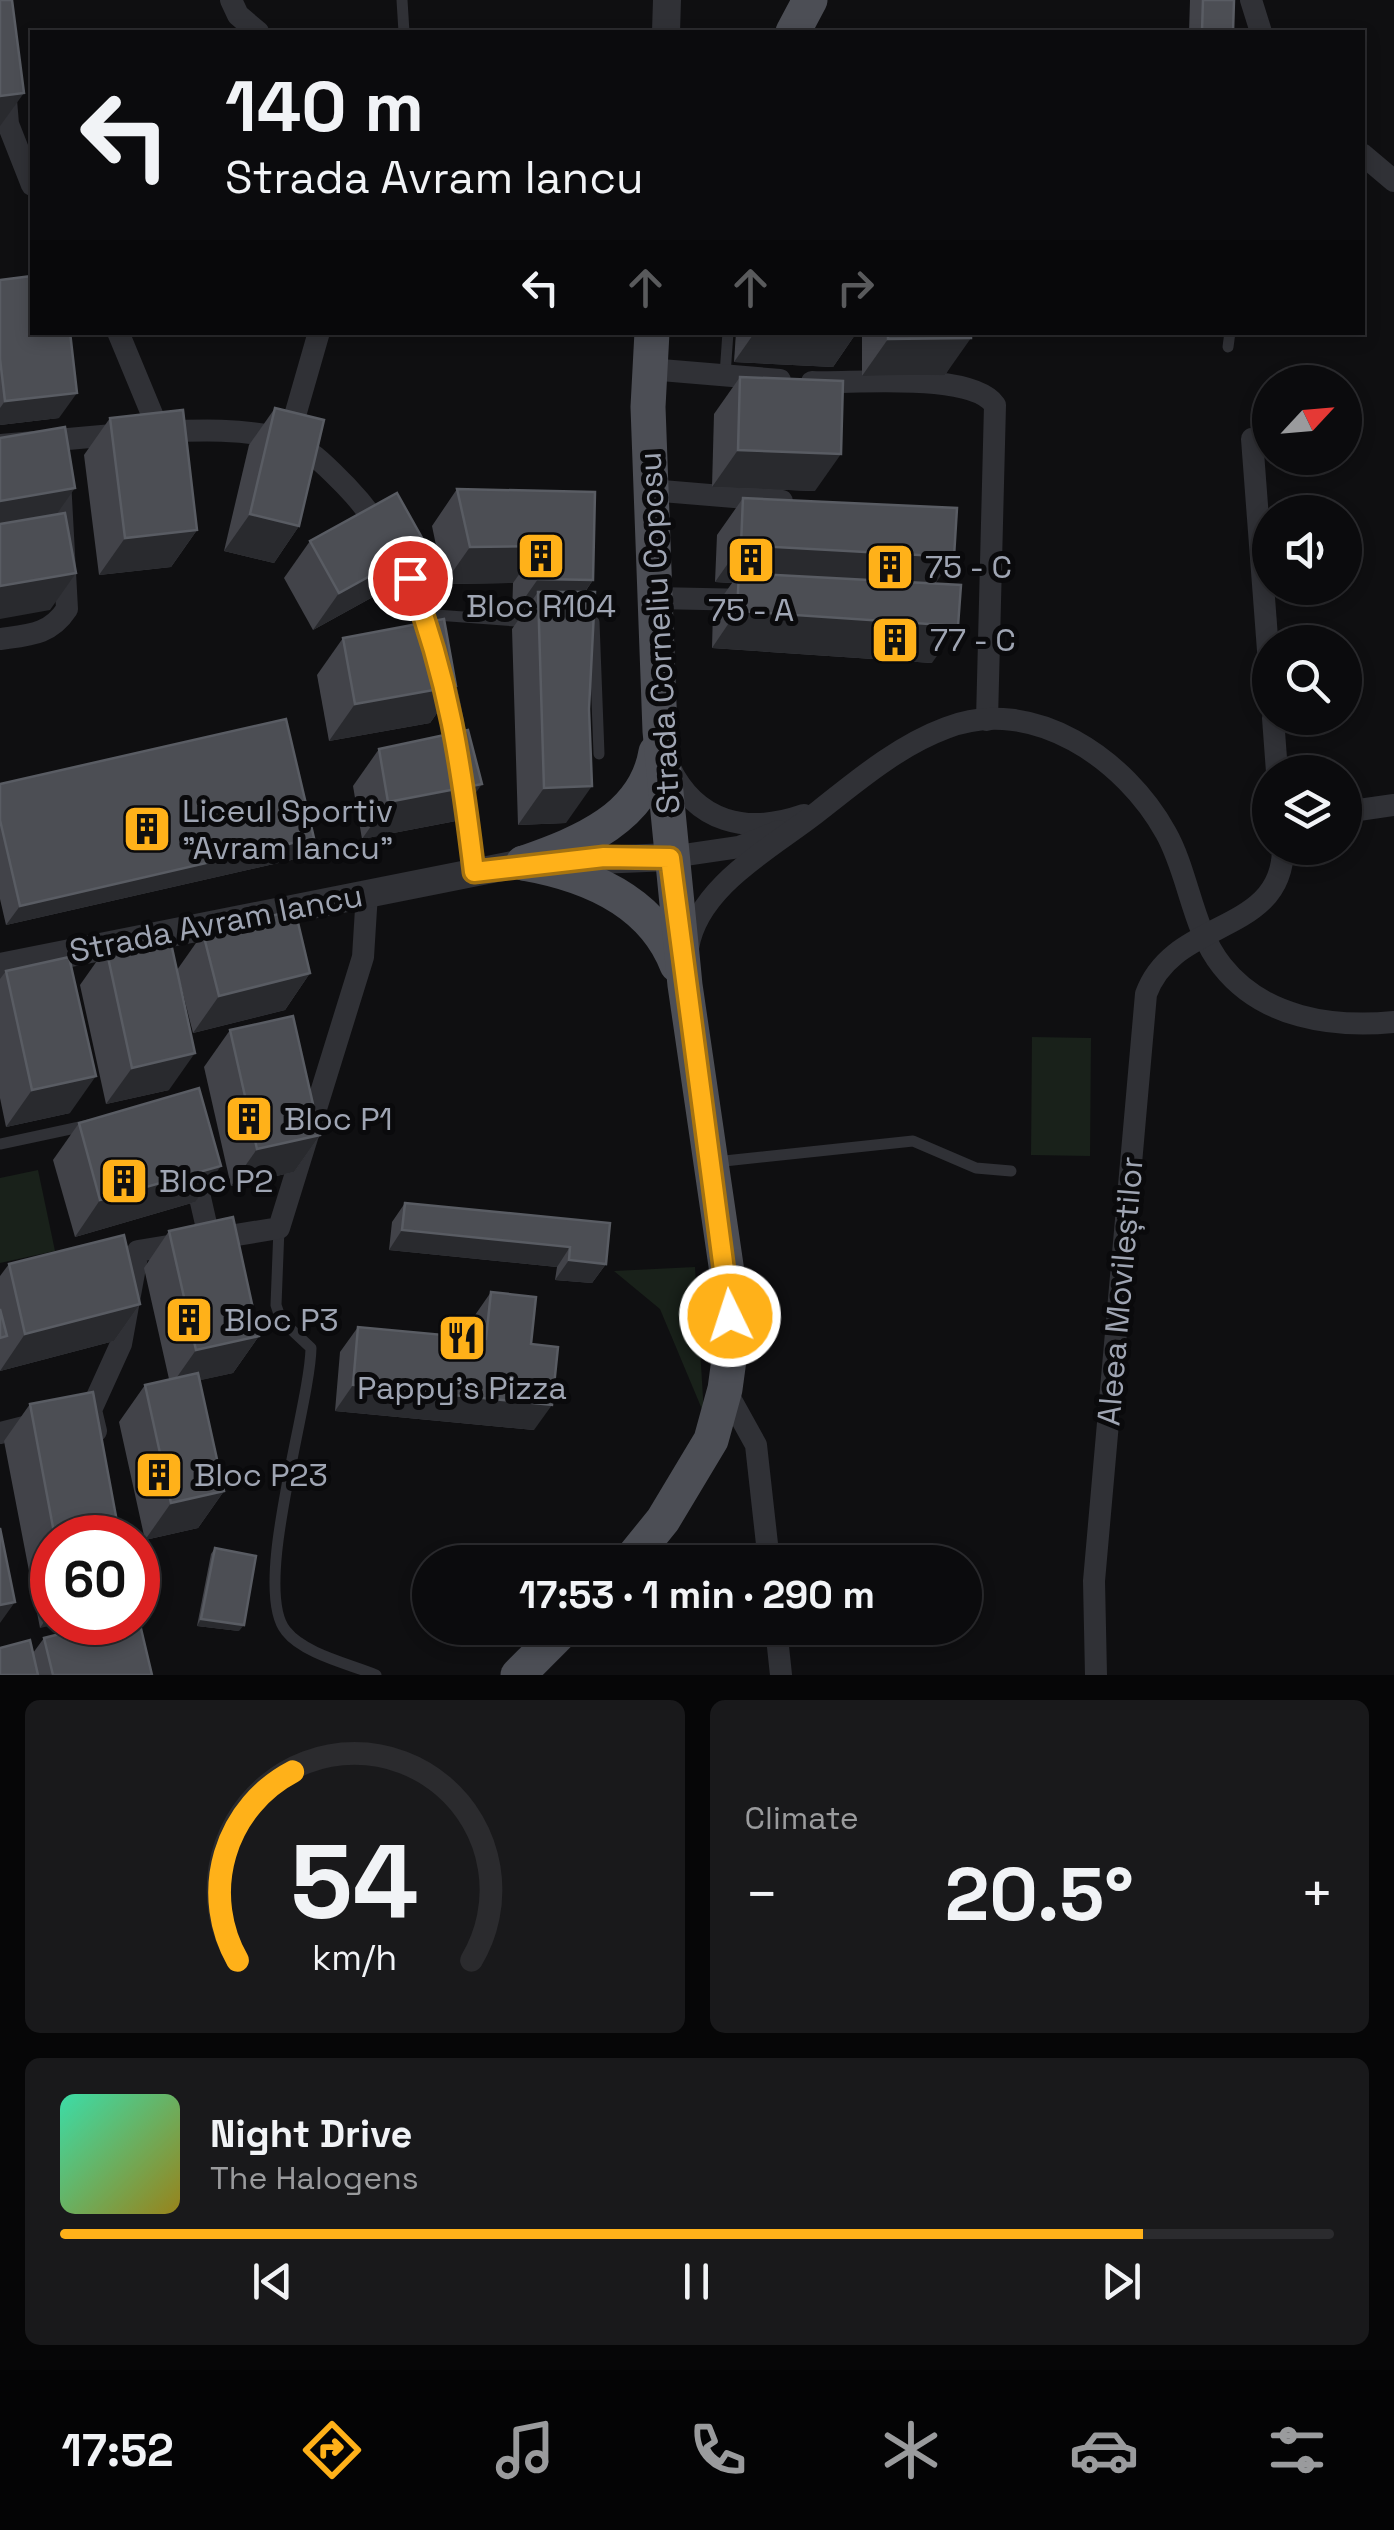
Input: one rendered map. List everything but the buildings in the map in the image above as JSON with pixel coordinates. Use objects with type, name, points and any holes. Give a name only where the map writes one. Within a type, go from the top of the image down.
[{"type":"main road","points":[[794,30],[810,0]]},
{"type":"main road","name":"Strada Corneliu Coposu","points":[[642,1545],[690,1480],[710,1440],[726,1389],[731,1345],[729,1286],[670,858],[660,731],[650,490],[651,342]]},
{"type":"main road","points":[[523,864],[572,846],[604,829],[626,810],[648,778],[660,731]]},
{"type":"main road","points":[[523,864],[591,880],[638,910],[659,931],[685,985]]},
{"type":"main road","points":[[518,1675],[548,1645]]},
{"type":"street","points":[[231,0],[238,15],[256,30]]},
{"type":"street","points":[[666,30],[667,0]]},
{"type":"street","points":[[1251,0],[1260,30]]},
{"type":"street","points":[[3,66],[8,124],[30,181]]},
{"type":"street","points":[[1365,157],[1394,181]]},
{"type":"street","points":[[119,335],[160,432]]},
{"type":"street","points":[[288,440],[318,335]]},
{"type":"street","points":[[651,342],[725,375],[816,382],[934,383],[986,394],[993,401],[996,435],[987,720]]},
{"type":"street","points":[[0,445],[223,430],[288,440],[324,464],[368,510],[410,578],[458,734],[474,872]]},
{"type":"street","points":[[0,639],[44,633],[57,624],[66,608],[58,439]]},
{"type":"street","points":[[1255,475],[1266,625]]},
{"type":"street","points":[[650,490],[800,502]]},
{"type":"street","points":[[654,598],[771,600]]},
{"type":"street","points":[[685,985],[688,946],[700,911],[718,890],[902,749],[949,726],[987,720],[1034,725],[1070,738],[1106,759],[1135,786],[1167,835],[1204,932],[1221,965],[1276,1007],[1320,1022],[1394,1022]]},
{"type":"street","points":[[660,731],[669,768],[681,789],[710,815],[755,827],[781,823],[822,808]]},
{"type":"street","points":[[1362,810],[1394,805]]},
{"type":"street","points":[[670,858],[738,847],[822,808]]},
{"type":"street","name":"Strada Avram Iancu","points":[[0,967],[144,947],[366,893],[523,864],[670,858]]},
{"type":"street","name":"Aleea Movileștilor","points":[[1096,1675],[1094,1581],[1146,994],[1154,974],[1168,957],[1204,932],[1266,903],[1281,865]]},
{"type":"street","points":[[0,1433],[73,1415],[121,1344],[130,1253],[209,1236],[278,1228],[363,957],[366,893]]},
{"type":"street","points":[[187,1142],[209,1236]]},
{"type":"street","points":[[726,1389],[756,1445],[767,1545]]},
{"type":"street","points":[[73,1415],[99,1446]]},
{"type":"street","points":[[778,1645],[781,1675]]},
{"type":"lane","points":[[402,0],[404,30]]},
{"type":"lane","points":[[725,375],[728,335]]},
{"type":"lane","points":[[1228,347],[1230,335]]},
{"type":"lane","points":[[423,614],[542,622]]},
{"type":"lane","points":[[560,622],[594,622],[598,754]]},
{"type":"lane","points":[[0,1144],[107,1120]]},
{"type":"lane","points":[[711,1163],[913,1141],[976,1168],[1012,1171]]},
{"type":"lane","points":[[278,1228],[276,1305],[281,1320],[312,1348],[279,1545],[276,1613],[285,1630],[298,1642],[376,1675]]},
{"type":"shaded area","points":[[1032,1037],[1091,1038],[1090,1156],[1031,1155]]},
{"type":"shaded area","points":[[38,1170],[55,1251],[0,1263],[0,1178]]},
{"type":"shaded area","points":[[695,1267],[704,1414],[660,1309],[614,1271]]},
{"type":"place","name":"Bloc R104","points":[[541,556]]},
{"type":"place","name":"75 - A","points":[[751,560]]},
{"type":"place","name":"75 - C","points":[[890,567]]},
{"type":"place","name":"77 - C","points":[[895,640]]},
{"type":"place","name":"Liceul Sportiv \"Avram Iancu\"","points":[[147,829]]},
{"type":"place","name":"Bloc P1","points":[[249,1119]]},
{"type":"place","name":"Bloc P2","points":[[124,1181]]},
{"type":"place","name":"Bloc P3","points":[[189,1320]]},
{"type":"place","name":"Pappy's Pizza","points":[[462,1338]]},
{"type":"place","name":"Bloc P23","points":[[159,1475]]},
{"type":"route","points":[[410,578],[433,640],[458,734],[474,872],[604,857],[670,858],[730,1316]]}]
